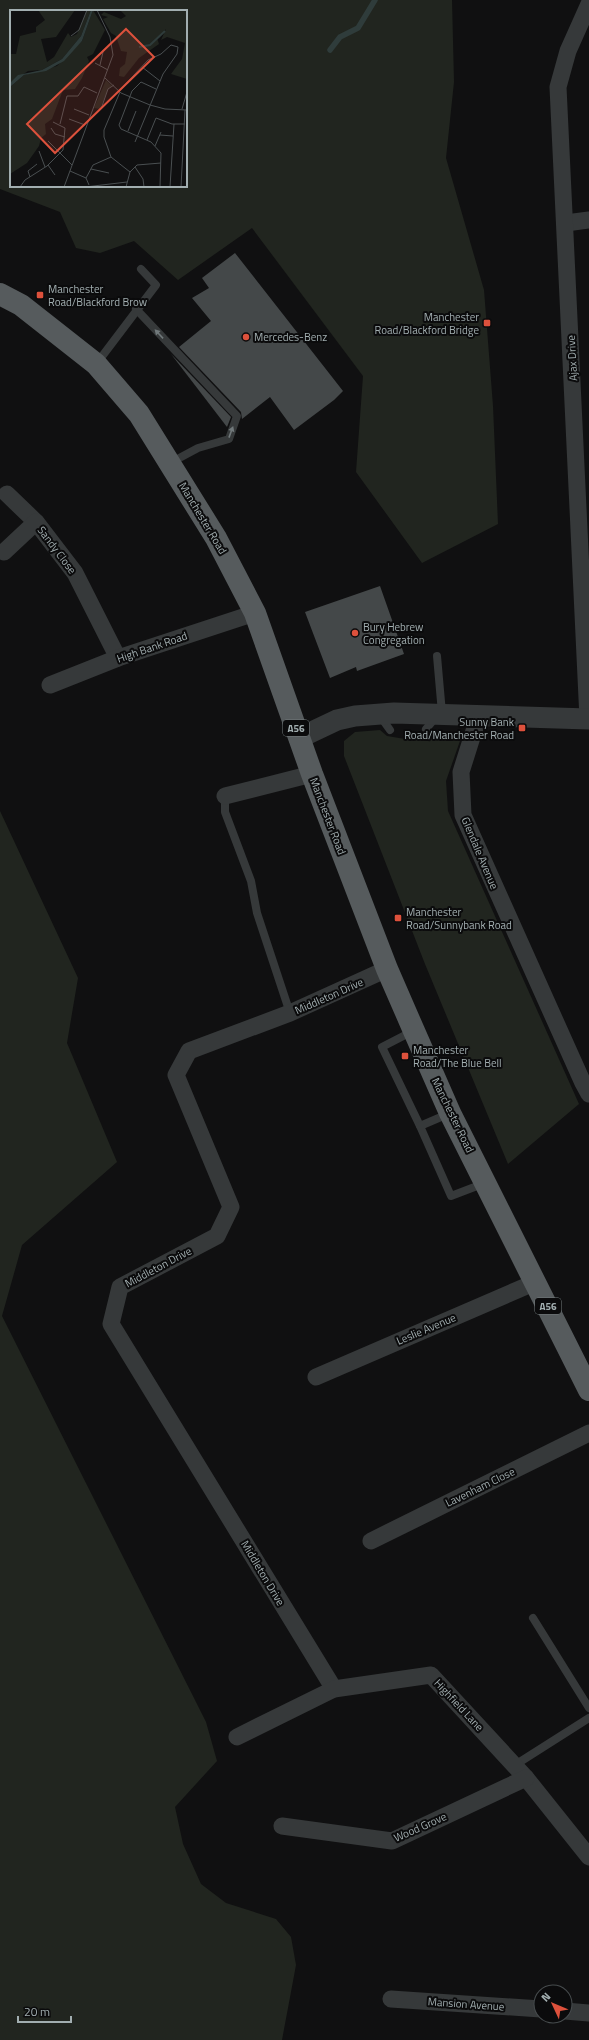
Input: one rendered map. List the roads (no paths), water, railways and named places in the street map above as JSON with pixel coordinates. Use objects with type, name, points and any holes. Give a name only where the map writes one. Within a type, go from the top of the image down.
[{"type":"highway","name":"Manchester Road","points":[[0,294],[21,305],[96,364],[139,414],[216,538],[255,613],[312,774],[387,970],[450,1113],[486,1182],[589,1390]]},
{"type":"street","name":"Ajax Drive","points":[[588,719],[566,223],[558,87],[568,51],[589,4]]},
{"type":"street","points":[[566,223],[589,220]]},
{"type":"street","name":"Sandy Close","points":[[7,494],[36,522],[76,573],[118,658]]},
{"type":"street","points":[[4,552],[36,522]]},
{"type":"street","name":"High Bank Road","points":[[50,685],[118,658],[255,613]]},
{"type":"street","points":[[299,738],[337,720],[356,716],[385,722],[479,715],[588,719]]},
{"type":"street","name":"Glendale Avenue","points":[[479,715],[461,772],[463,815],[589,1094]]},
{"type":"street","points":[[224,796],[312,774]]},
{"type":"street","name":"Middleton Drive","points":[[334,1689],[111,1324],[120,1287],[217,1236],[231,1207],[176,1075],[189,1050],[290,1013],[387,970]]},
{"type":"street","name":"Leslie Avenue","points":[[316,1377],[536,1282]]},
{"type":"street","name":"Lavenham Close","points":[[372,1541],[589,1433]]},
{"type":"street","name":"Highfield Lane","points":[[237,1737],[334,1689],[431,1675],[521,1771],[589,1857]]},
{"type":"street","name":"Wood Grove","points":[[282,1826],[392,1841],[521,1771]]},
{"type":"street","name":"Mansion Avenue","points":[[391,1999],[533,2008]]},
{"type":"street","points":[[573,2011],[589,2012]]},
{"type":"lane","points":[[96,364],[156,285],[141,269]]},
{"type":"lane","points":[[136,310],[237,416],[229,439],[198,448],[169,463]]},
{"type":"lane","points":[[436,719],[437,656]]},
{"type":"lane","points":[[224,796],[225,812],[251,882],[257,913],[290,1013]]},
{"type":"lane","points":[[414,1031],[382,1047],[420,1126],[451,1196],[486,1182]]},
{"type":"lane","points":[[420,1126],[450,1113]]},
{"type":"lane","points":[[533,1618],[589,1708]]},
{"type":"lane","points":[[521,1771],[589,1718]]},
{"type":"waterway","points":[[330,50],[340,37],[358,28],[375,0]]},
{"type":"place","name":"Manchester Road/Blackford Brow","points":[[40,295]]},
{"type":"place","name":"Manchester Road/Blackford Bridge","points":[[487,323]]},
{"type":"place","name":"Mercedes-Benz","points":[[246,337]]},
{"type":"place","name":"Bury Hebrew Congregation","points":[[355,633]]},
{"type":"place","name":"Sunny Bank Road/Manchester Road","points":[[522,728]]},
{"type":"place","name":"Manchester Road/Sunnybank Road","points":[[398,918]]},
{"type":"place","name":"Manchester Road/The Blue Bell","points":[[405,1056]]}]
